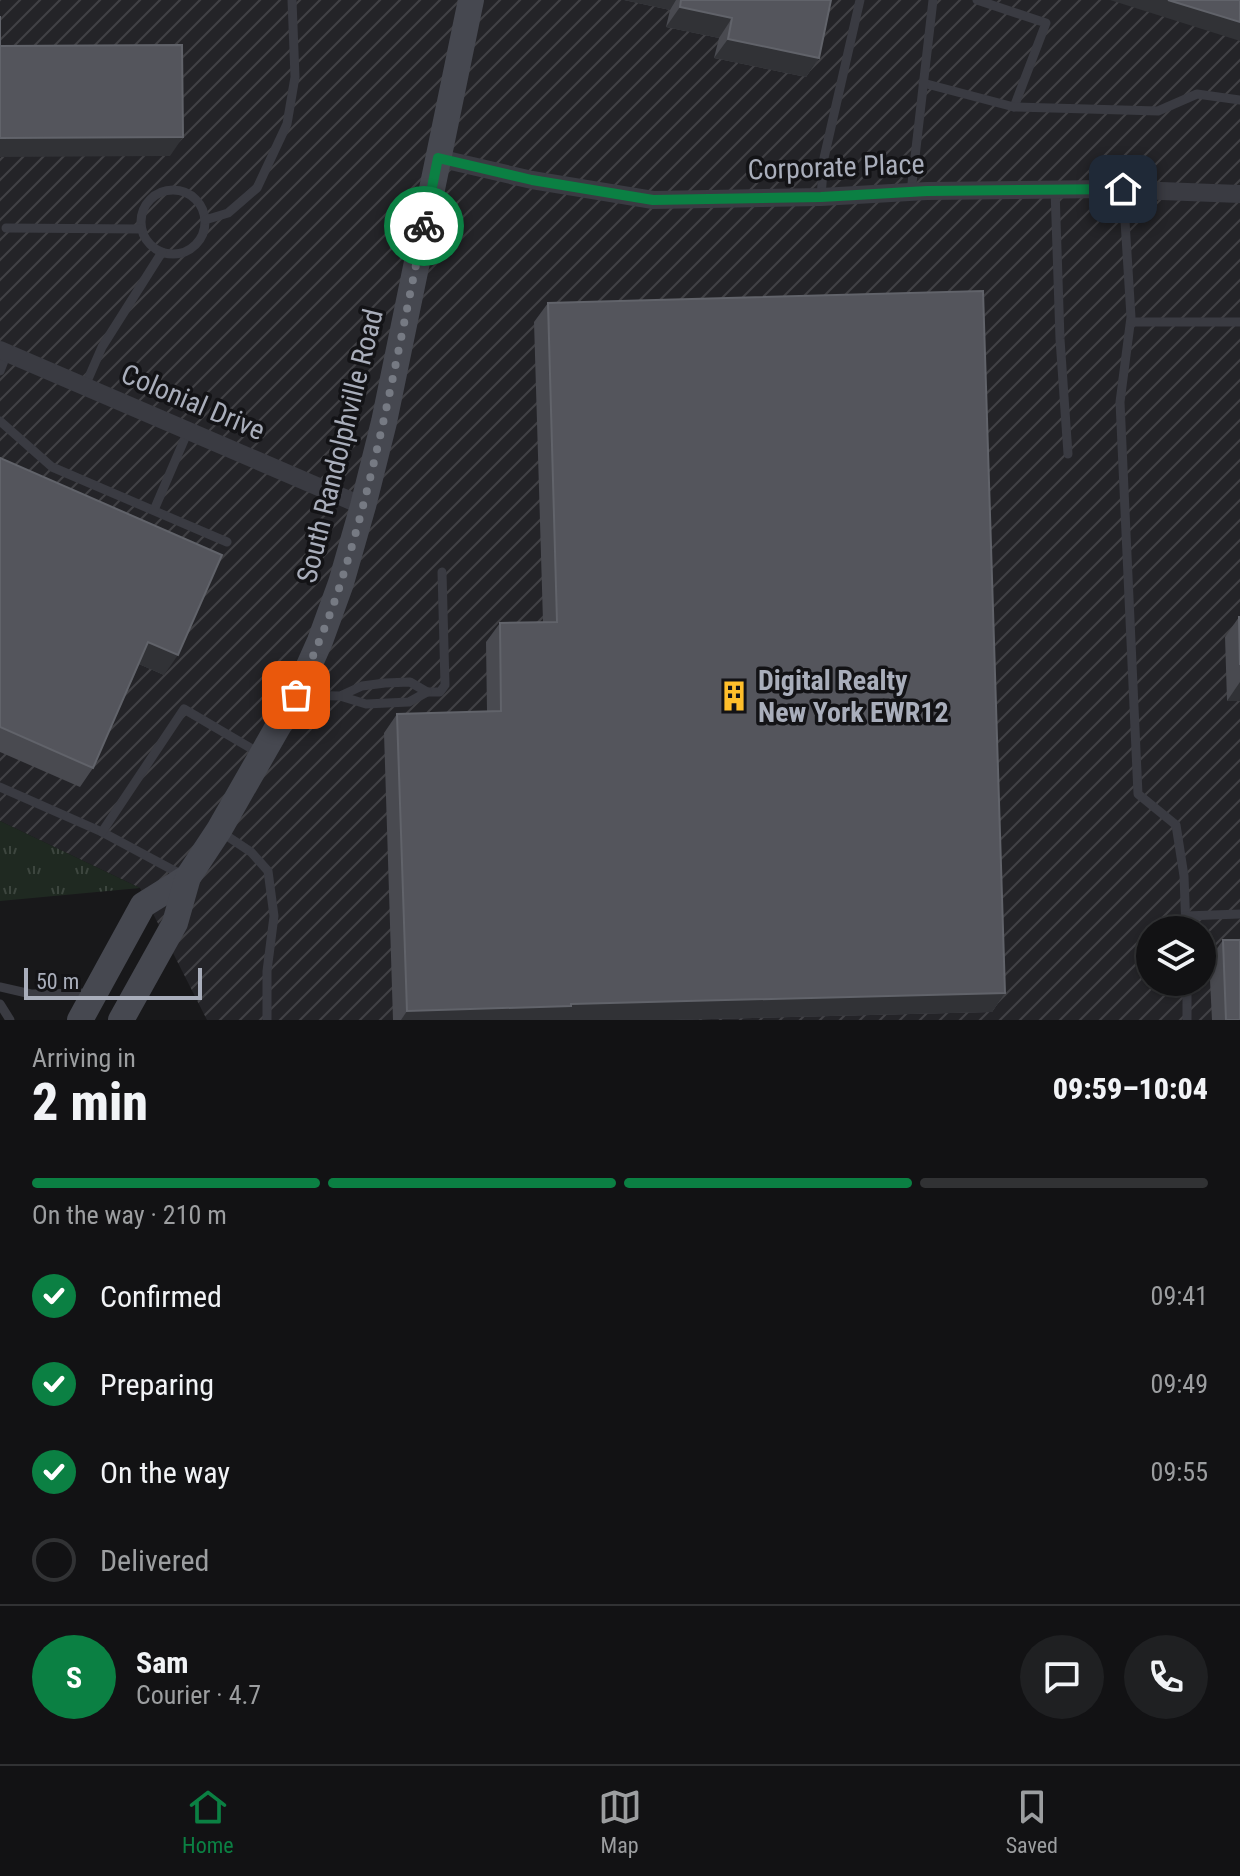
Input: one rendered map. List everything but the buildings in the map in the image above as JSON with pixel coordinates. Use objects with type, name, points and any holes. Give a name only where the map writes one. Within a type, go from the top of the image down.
[{"type":"main road","name":"South Randolphville Road","points":[[121,1020],[175,923],[188,877],[219,830],[296,695],[331,612],[384,422],[471,0]]},
{"type":"main road","name":"South Randolphville Road","points":[[80,1020],[143,905],[188,877]]},
{"type":"street","name":"Corporate Place","points":[[438,158],[532,180],[653,200],[1055,189],[1240,194]]},
{"type":"street","name":"Colonial Drive","points":[[4,351],[363,506]]},
{"type":"lane","points":[[205,220],[228,213],[257,188],[287,124],[295,77],[292,0]]},
{"type":"lane","points":[[821,197],[824,158],[860,0]]},
{"type":"lane","points":[[911,192],[933,0]]},
{"type":"lane","points":[[977,0],[1046,23],[1014,107]]},
{"type":"lane","points":[[923,83],[1014,107],[1158,111],[1197,94],[1240,100]]},
{"type":"lane","points":[[1055,189],[1068,454]]},
{"type":"lane","points":[[1123,189],[1131,322],[1120,402],[1138,794],[1176,825],[1184,876],[1185,916],[1240,914]]},
{"type":"lane","points":[[168,190],[188,194],[202,209],[205,220],[199,240],[183,253],[162,252],[153,247],[141,229],[143,209],[149,200],[168,190]]},
{"type":"lane","points":[[6,228],[141,229]]},
{"type":"lane","points":[[85,386],[102,347],[162,252]]},
{"type":"lane","points":[[1131,322],[1240,322]]},
{"type":"lane","points":[[0,371],[4,351]]},
{"type":"lane","points":[[0,421],[52,467],[227,542]]},
{"type":"lane","points":[[154,510],[188,431]]},
{"type":"lane","points":[[296,695],[340,696],[366,704],[409,702],[427,692],[440,692],[445,685],[442,572]]},
{"type":"lane","points":[[340,696],[362,686],[385,683],[410,682],[427,692]]},
{"type":"lane","points":[[102,832],[184,709],[262,755]]},
{"type":"lane","points":[[0,787],[102,832],[188,877]]},
{"type":"lane","points":[[219,830],[251,852],[268,871],[274,916],[267,971],[267,1020]]},
{"type":"lane","points":[[0,987],[31,994],[94,993]]},
{"type":"lane","points":[[1187,996],[1187,1020]]},
{"type":"lane","points":[[0,1004],[10,1020]]},
{"type":"shaded area","points":[[0,0],[1240,0],[1240,1020],[207,1020],[140,888],[0,821]]},
{"type":"green space","points":[[0,821],[140,888],[0,901]]},
{"type":"way so far","points":[[296,695],[331,612],[363,506],[384,422],[424,226]]},
{"type":"place","name":"Digital Realty New York EWR12","points":[[734,696]]},
{"type":"route","points":[[424,226],[438,158],[532,180],[653,200],[821,197],[927,191],[1123,189]]}]
